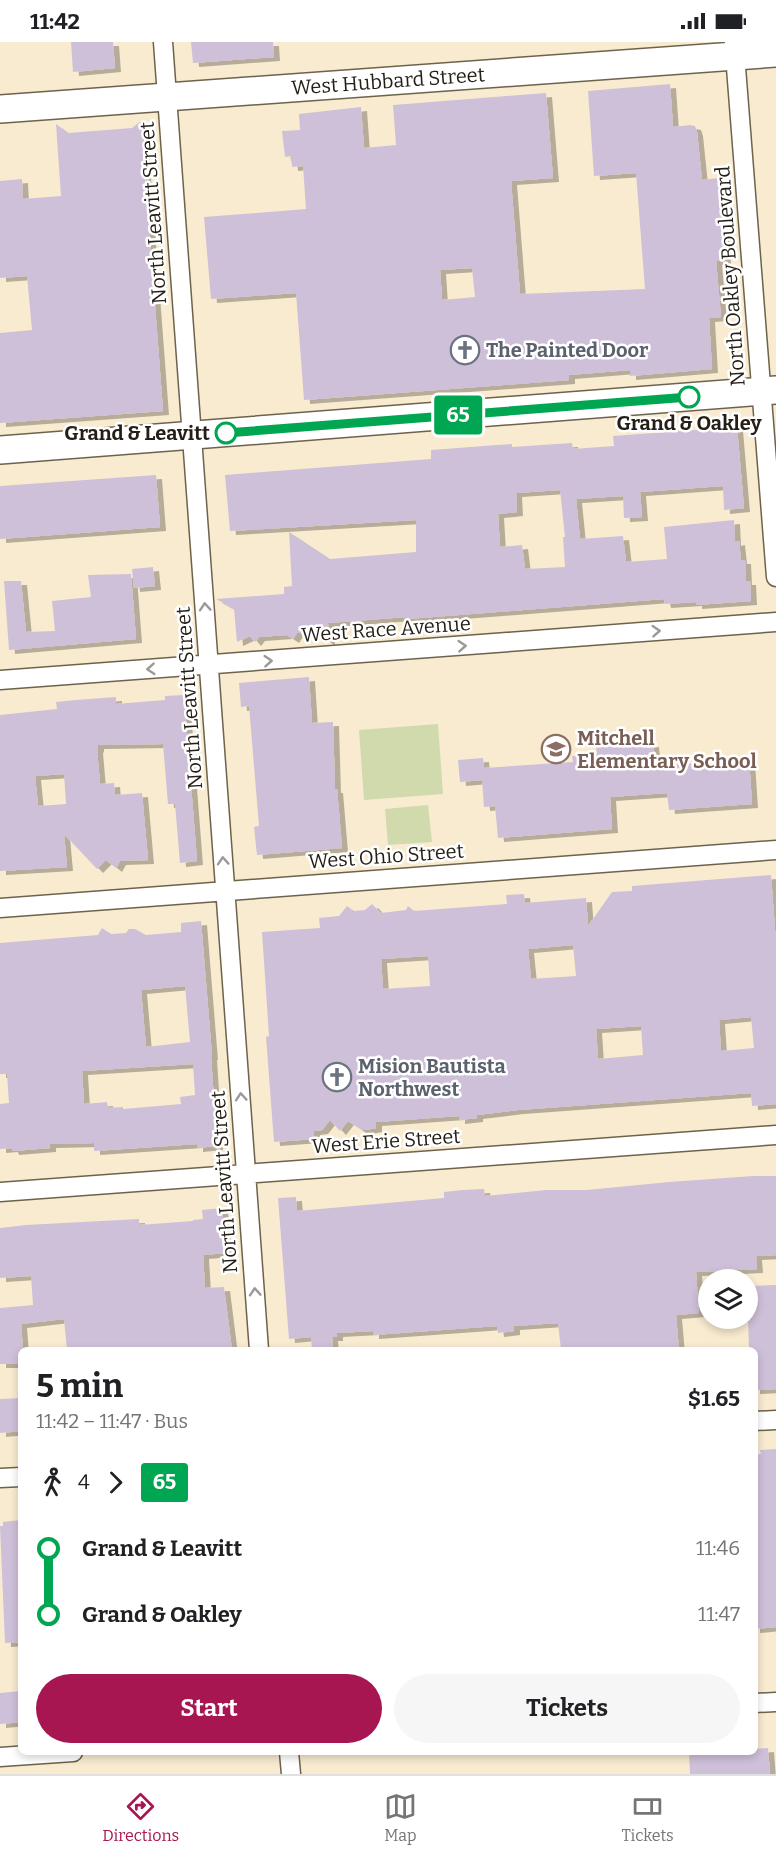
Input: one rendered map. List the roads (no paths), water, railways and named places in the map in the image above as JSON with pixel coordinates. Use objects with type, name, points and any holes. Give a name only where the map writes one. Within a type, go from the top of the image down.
[{"type":"street","name":"North Leavitt Street","points":[[163,42],[259,1347]]},
{"type":"street","name":"West Hubbard Street","points":[[0,109],[735,49],[776,53]]},
{"type":"street","name":"North Oakley Boulevard","points":[[735,49],[769,391],[776,578]]},
{"type":"street","points":[[0,450],[769,391]]},
{"type":"street","name":"West Race Avenue","points":[[0,680],[776,622]]},
{"type":"street","name":"West Ohio Street","points":[[0,908],[776,850]]},
{"type":"street","name":"West Erie Street","points":[[0,1192],[776,1134]]},
{"type":"street","points":[[758,1421],[776,1420]]},
{"type":"street","points":[[0,1478],[18,1477]]},
{"type":"street","points":[[758,1704],[776,1702]]},
{"type":"street","points":[[0,1757],[29,1755]]},
{"type":"street","points":[[289,1755],[291,1774]]},
{"type":"place","name":"The Painted Door","points":[[465,350]]},
{"type":"place","name":"Grand & Oakley","points":[[689,397]]},
{"type":"place","name":"Grand & Leavitt","points":[[226,433]]},
{"type":"place","name":"Mitchell Elementary School","points":[[556,749]]},
{"type":"place","name":"Mision Bautista Northwest","points":[[337,1077]]}]
